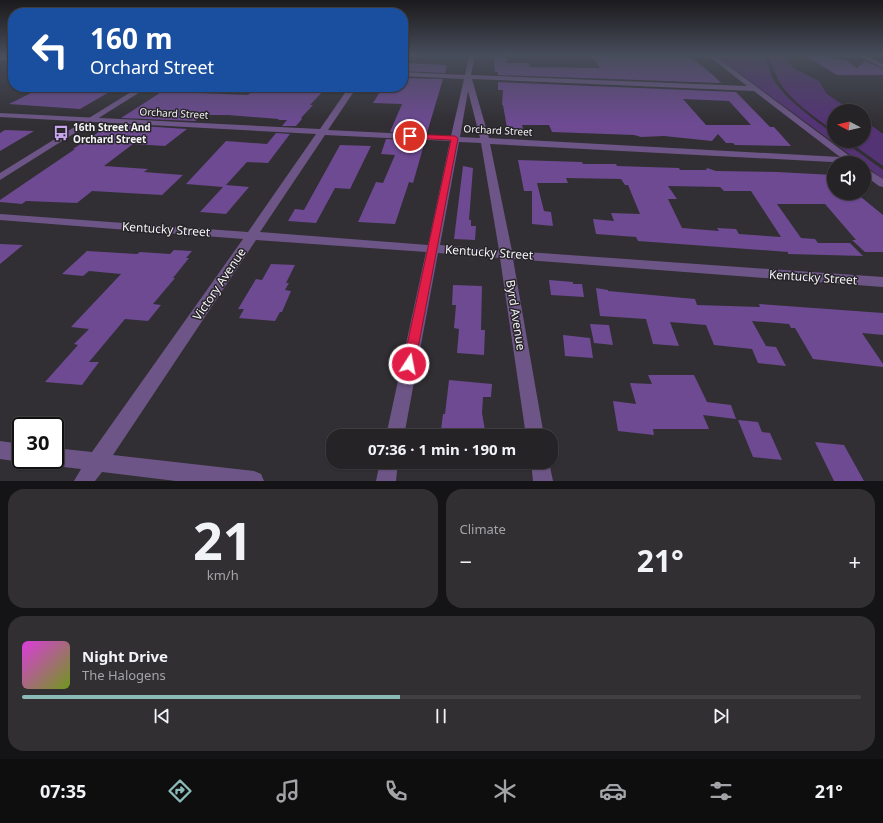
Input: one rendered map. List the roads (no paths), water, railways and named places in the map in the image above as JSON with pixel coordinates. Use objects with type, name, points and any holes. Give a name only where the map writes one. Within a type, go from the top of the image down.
[{"type":"street","points":[[396,429],[455,138],[469,77]]},
{"type":"street","name":"Byrd Avenue","points":[[469,77],[485,140],[506,254],[535,429]]},
{"type":"street","points":[[481,77],[755,88]]},
{"type":"street","points":[[741,77],[845,156]]},
{"type":"street","points":[[0,178],[136,92]]},
{"type":"street","name":"Victory Avenue","points":[[84,481],[350,92]]},
{"type":"street","name":"Orchard Street","points":[[0,115],[455,138],[827,160]]},
{"type":"street","points":[[871,175],[883,184]]},
{"type":"street","name":"Kentucky Street","points":[[0,217],[883,282]]},
{"type":"street","points":[[0,450],[12,452]]},
{"type":"street","points":[[64,458],[254,481]]},
{"type":"street","points":[[386,481],[388,469]]},
{"type":"street","points":[[541,469],[543,481]]},
{"type":"place","name":"16th Street And Orchard Street","points":[[61,133]]}]
